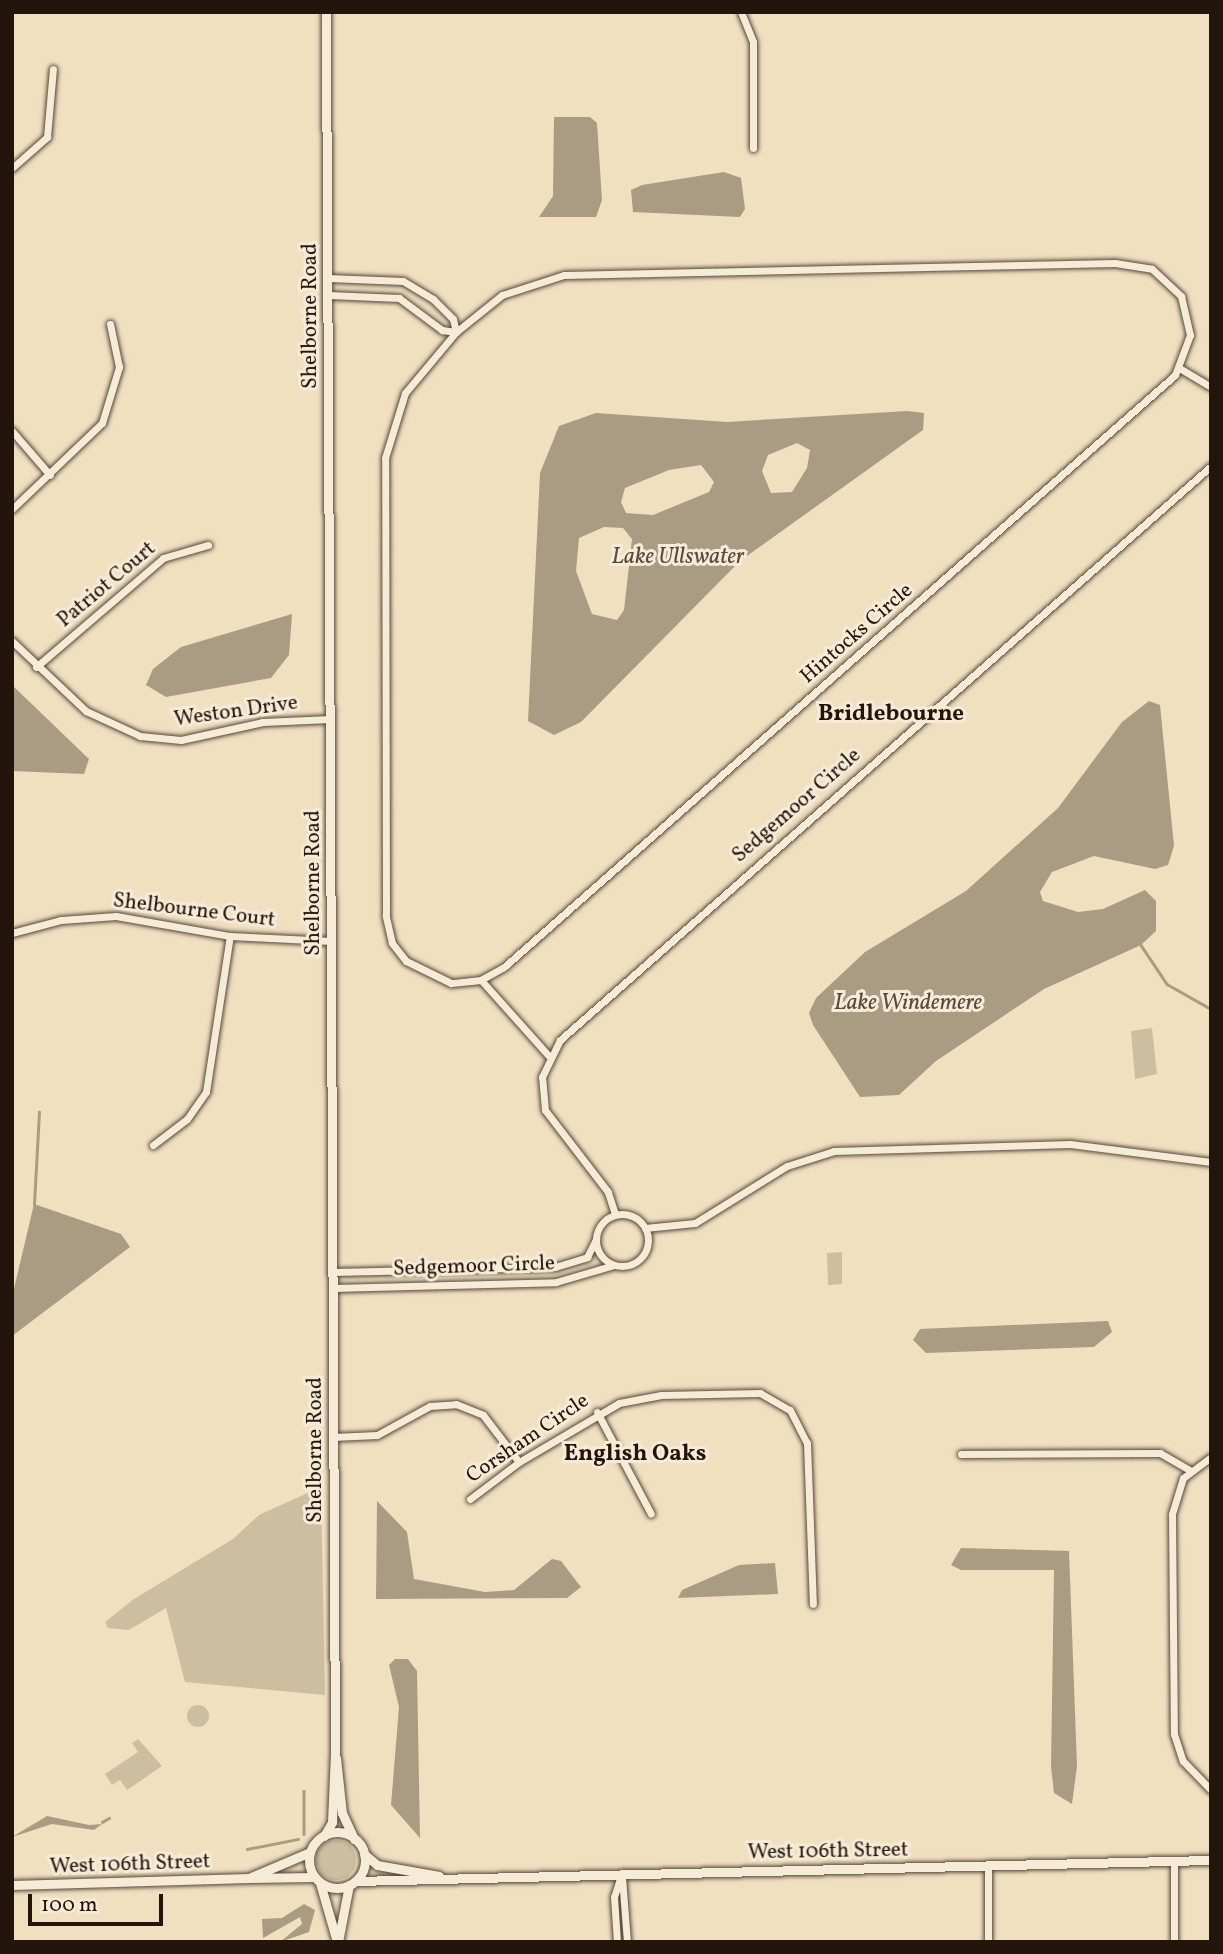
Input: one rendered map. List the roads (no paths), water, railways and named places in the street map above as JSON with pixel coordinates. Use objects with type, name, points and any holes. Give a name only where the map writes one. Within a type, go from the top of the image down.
[{"type":"street","name":"Shelborne Road","points":[[324,1836],[332,1822],[335,1753],[326,12]]},
{"type":"street","points":[[741,12],[753,42],[753,148]]},
{"type":"street","points":[[12,168],[47,137],[53,69]]},
{"type":"street","points":[[615,1214],[608,1192],[547,1116],[541,1090],[548,1055],[481,980],[442,981],[418,970],[392,943],[386,916],[386,445],[409,387],[456,332],[502,295],[564,275],[1126,263],[1157,272],[1181,296],[1191,328],[1181,369],[1211,387]]},
{"type":"street","points":[[328,278],[403,281],[433,299],[453,318],[456,332]]},
{"type":"street","points":[[328,295],[399,298],[442,330],[456,332]]},
{"type":"street","points":[[12,509],[90,441],[113,400],[119,357],[110,324]]},
{"type":"street","name":"Hintocks Circle","points":[[481,980],[504,967],[1181,369]]},
{"type":"street","points":[[12,431],[50,475]]},
{"type":"street","name":"Sedgemoor Circle","points":[[548,1055],[1211,466]]},
{"type":"street","name":"Patriot Court","points":[[36,667],[163,558],[208,545]]},
{"type":"street","name":"Weston Drive","points":[[12,640],[36,667],[86,711],[140,736],[181,740],[264,722],[331,719]]},
{"type":"street","name":"Shelbourne Court","points":[[12,933],[61,920],[116,916],[230,936],[331,941]]},
{"type":"street","points":[[153,1145],[187,1119],[206,1092],[230,936]]},
{"type":"street","points":[[645,1228],[695,1223],[787,1166],[834,1151],[1070,1144],[1211,1162]]},
{"type":"street","points":[[615,1214],[636,1217],[645,1228],[644,1254],[634,1263],[614,1265],[603,1258],[596,1239],[604,1221],[615,1214]]},
{"type":"street","name":"Sedgemoor Circle","points":[[332,1272],[555,1266],[587,1257],[596,1239]]},
{"type":"street","name":"Sedgemoor Circle","points":[[333,1289],[556,1282],[614,1265]]},
{"type":"street","name":"Corsham Circle","points":[[470,1499],[519,1462],[597,1412],[661,1395],[771,1397],[796,1418],[807,1443],[813,1604]]},
{"type":"street","points":[[333,1437],[377,1435],[430,1405],[456,1404],[483,1415],[519,1462]]},
{"type":"street","points":[[597,1412],[651,1514]]},
{"type":"street","points":[[961,1454],[1160,1453],[1189,1471]]},
{"type":"street","points":[[1211,1457],[1189,1471],[1172,1507],[1174,1734],[1183,1761],[1211,1790]]},
{"type":"street","name":"Shelborne Road","points":[[335,1753],[342,1813],[354,1839]]},
{"type":"street","points":[[324,1836],[354,1839],[364,1853],[352,1883],[337,1942],[310,1852],[324,1836]]},
{"type":"street","name":"West 106th Street","points":[[249,1878],[310,1852]]},
{"type":"street","name":"West 106th Street","points":[[364,1853],[377,1865],[447,1878]]},
{"type":"street","name":"West 106th Street","points":[[352,1883],[447,1878],[1211,1860]]},
{"type":"street","points":[[1174,1861],[1174,1942]]},
{"type":"street","points":[[988,1866],[988,1942]]},
{"type":"street","name":"West 106th Street","points":[[12,1885],[249,1878],[304,1872],[317,1880]]},
{"type":"street","points":[[617,1942],[614,1897],[621,1875]]},
{"type":"street","points":[[621,1875],[627,1942]]},
{"type":"street","points":[[317,1880],[352,1883]]},
{"type":"water","points":[[554,117],[590,117],[597,123],[602,200],[596,217],[539,217],[553,196]]},
{"type":"water","points":[[724,172],[741,178],[745,209],[740,217],[633,212],[631,190],[642,185]]},
{"type":"water","name":"Lake Ullswater","points":[[907,411],[924,413],[923,430],[740,561],[581,722],[554,735],[528,721],[540,473],[559,426],[596,413],[727,422]],"holes":[[[797,443],[810,450],[807,468],[792,492],[771,493],[762,471],[768,455]],[[701,465],[714,482],[709,492],[653,515],[626,513],[621,502],[625,488],[669,470]],[[604,527],[623,528],[632,539],[624,610],[617,620],[592,614],[576,571],[579,538]]]},
{"type":"water","points":[[292,614],[289,655],[271,678],[166,697],[146,685],[153,669],[181,647]]},
{"type":"water","points":[[12,685],[89,759],[84,774],[12,771]]},
{"type":"water","name":"Lake Windemere","points":[[1149,701],[1160,705],[1174,846],[1168,865],[1155,869],[1094,856],[1052,872],[1040,892],[1043,901],[1078,912],[1103,909],[1145,890],[1156,901],[1156,931],[1141,945],[1044,989],[936,1061],[899,1095],[860,1097],[813,1025],[809,1013],[816,998],[865,952],[966,891],[1058,808],[1122,722]]},
{"type":"water","points":[[34,1204],[121,1234],[130,1247],[12,1336],[12,1297]]},
{"type":"water","points":[[1108,1321],[1112,1332],[1094,1347],[926,1353],[913,1340],[920,1329]]},
{"type":"water","points":[[377,1501],[407,1532],[414,1579],[485,1592],[514,1590],[552,1559],[561,1561],[581,1587],[567,1598],[376,1599]]},
{"type":"water","points":[[961,1548],[1069,1551],[1077,1766],[1072,1804],[1054,1793],[1051,1767],[1054,1570],[961,1570],[951,1565]]},
{"type":"water","points":[[775,1563],[778,1594],[678,1598],[682,1590],[739,1565]]},
{"type":"water","points":[[395,1659],[408,1659],[417,1671],[420,1838],[391,1805],[399,1707],[389,1665]]},
{"type":"water","points":[[47,1816],[89,1825],[102,1824],[94,1830],[52,1824],[12,1837]]},
{"type":"water","points":[[304,1904],[315,1910],[309,1932],[280,1942],[302,1924],[300,1917],[263,1938],[262,1919],[282,1918]]},
{"type":"waterway","points":[[1141,945],[1167,984],[1211,1009]]},
{"type":"waterway","points":[[34,1204],[39,1112]]},
{"type":"waterway","points":[[304,1791],[304,1834]]},
{"type":"waterway","points":[[102,1822],[109,1818]]},
{"type":"waterway","points":[[247,1849],[298,1839]]},
{"type":"district","name":"Bridlebourne","points":[[891,714]]},
{"type":"district","name":"English Oaks","points":[[635,1454]]}]
